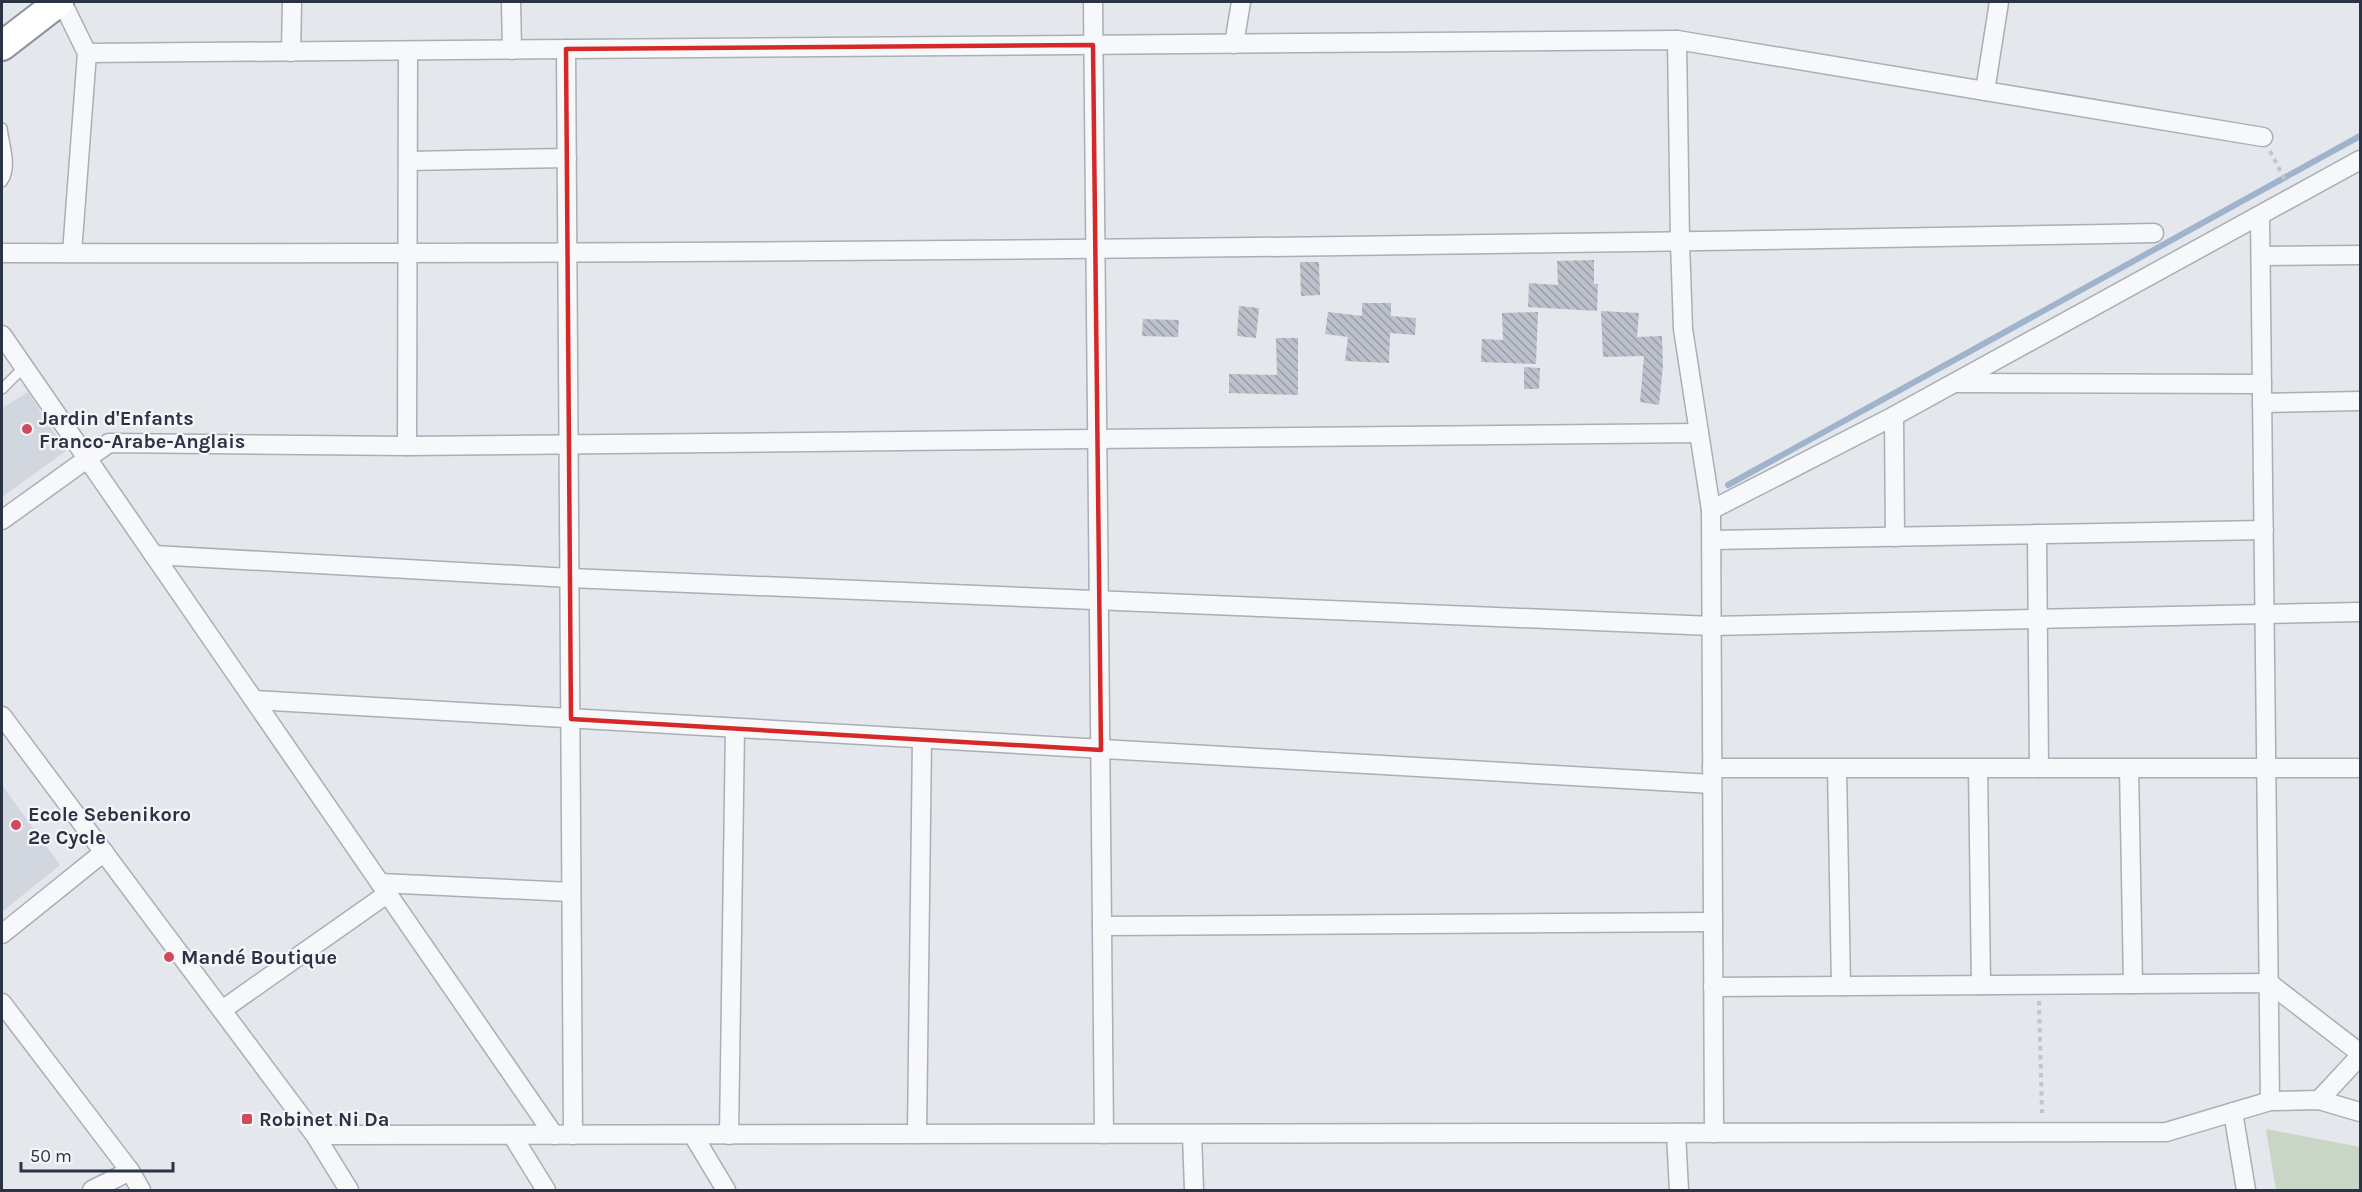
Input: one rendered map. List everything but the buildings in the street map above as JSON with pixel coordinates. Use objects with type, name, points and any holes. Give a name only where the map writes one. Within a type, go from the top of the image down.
[{"type":"highway","points":[[2,21],[27,2]]},
{"type":"highway","points":[[2,46],[60,2]]},
{"type":"street","points":[[60,2],[87,53],[72,253]]},
{"type":"street","points":[[291,52],[292,2]]},
{"type":"street","points":[[511,2],[512,50]]},
{"type":"street","points":[[1092,2],[1104,1134]]},
{"type":"street","points":[[1234,44],[1241,2]]},
{"type":"street","points":[[1985,91],[1999,2]]},
{"type":"street","points":[[87,53],[1677,40],[2262,137]]},
{"type":"street","points":[[1677,40],[1683,329],[1712,510],[1714,1133]]},
{"type":"street","points":[[564,1135],[571,892],[566,49]]},
{"type":"street","points":[[407,446],[408,51]]},
{"type":"street","points":[[408,161],[567,158]]},
{"type":"street","points":[[1712,510],[1894,416],[2361,160]]},
{"type":"street","points":[[2260,216],[2270,1101]]},
{"type":"street","points":[[2,253],[567,253],[1680,242],[2154,233]]},
{"type":"street","points":[[2260,256],[2361,255]]},
{"type":"street","points":[[2,335],[383,888],[564,1135]]},
{"type":"street","points":[[1954,383],[2262,394],[2361,401]]},
{"type":"street","points":[[1894,416],[1895,537]]},
{"type":"street","points":[[2,520],[109,443],[569,445],[1699,433]]},
{"type":"street","points":[[1712,540],[2264,530]]},
{"type":"street","points":[[2037,534],[2039,768]]},
{"type":"street","points":[[154,555],[570,578],[1712,626],[2361,612]]},
{"type":"street","points":[[254,700],[1101,750],[1712,776],[1838,768],[2361,768]]},
{"type":"street","points":[[2,716],[315,1136],[349,1191]]},
{"type":"street","points":[[729,1135],[735,728]]},
{"type":"street","points":[[917,1134],[922,739]]},
{"type":"street","points":[[1838,768],[1841,986]]},
{"type":"street","points":[[1978,768],[1981,985]]},
{"type":"street","points":[[2129,768],[2133,984]]},
{"type":"street","points":[[2,934],[104,852]]},
{"type":"street","points":[[222,1010],[383,888],[571,892]]},
{"type":"street","points":[[1102,926],[1713,922]]},
{"type":"street","points":[[1713,987],[2269,983],[2361,1054],[2319,1100]]},
{"type":"street","points":[[2,1003],[130,1171],[141,1191]]},
{"type":"street","points":[[315,1136],[2166,1132],[2270,1101],[2319,1100],[2361,1112]]},
{"type":"street","points":[[2233,1112],[2246,1191]]},
{"type":"street","points":[[1676,1133],[1679,1191]]},
{"type":"street","points":[[1192,1134],[1194,1191]]},
{"type":"street","points":[[512,1135],[546,1191]]},
{"type":"street","points":[[693,1135],[726,1191]]},
{"type":"street","points":[[92,1191],[130,1171]]},
{"type":"lane","points":[[2,128],[8,169],[2,182]]},
{"type":"lane","points":[[2,389],[24,367]]},
{"type":"path","points":[[2280,171],[2287,185]]},
{"type":"path","points":[[2038,985],[2042,1132]]},
{"type":"highlighted area","points":[[1093,45],[1101,750],[571,719],[566,49]]},
{"type":"shaded area","name":"Jardin d'Enfants Franco-Arabe-Anglais","points":[[28,392],[66,451],[2,497],[2,408]]},
{"type":"shaded area","name":"Ecole Sebenikoro 2e Cycle","points":[[2,785],[60,865],[2,912]]},
{"type":"green space","points":[[2266,1129],[2360,1147],[2360,1190],[2276,1190]]},
{"type":"waterway","points":[[1728,485],[2360,136]]},
{"type":"place","name":"Jardin d'Enfants Franco-Arabe-Anglais","points":[[27,429]]},
{"type":"place","name":"Ecole Sebenikoro 2e Cycle","points":[[16,825]]},
{"type":"place","name":"Mandé Boutique","points":[[169,957]]},
{"type":"place","name":"Robinet Ni Da","points":[[247,1119]]}]
